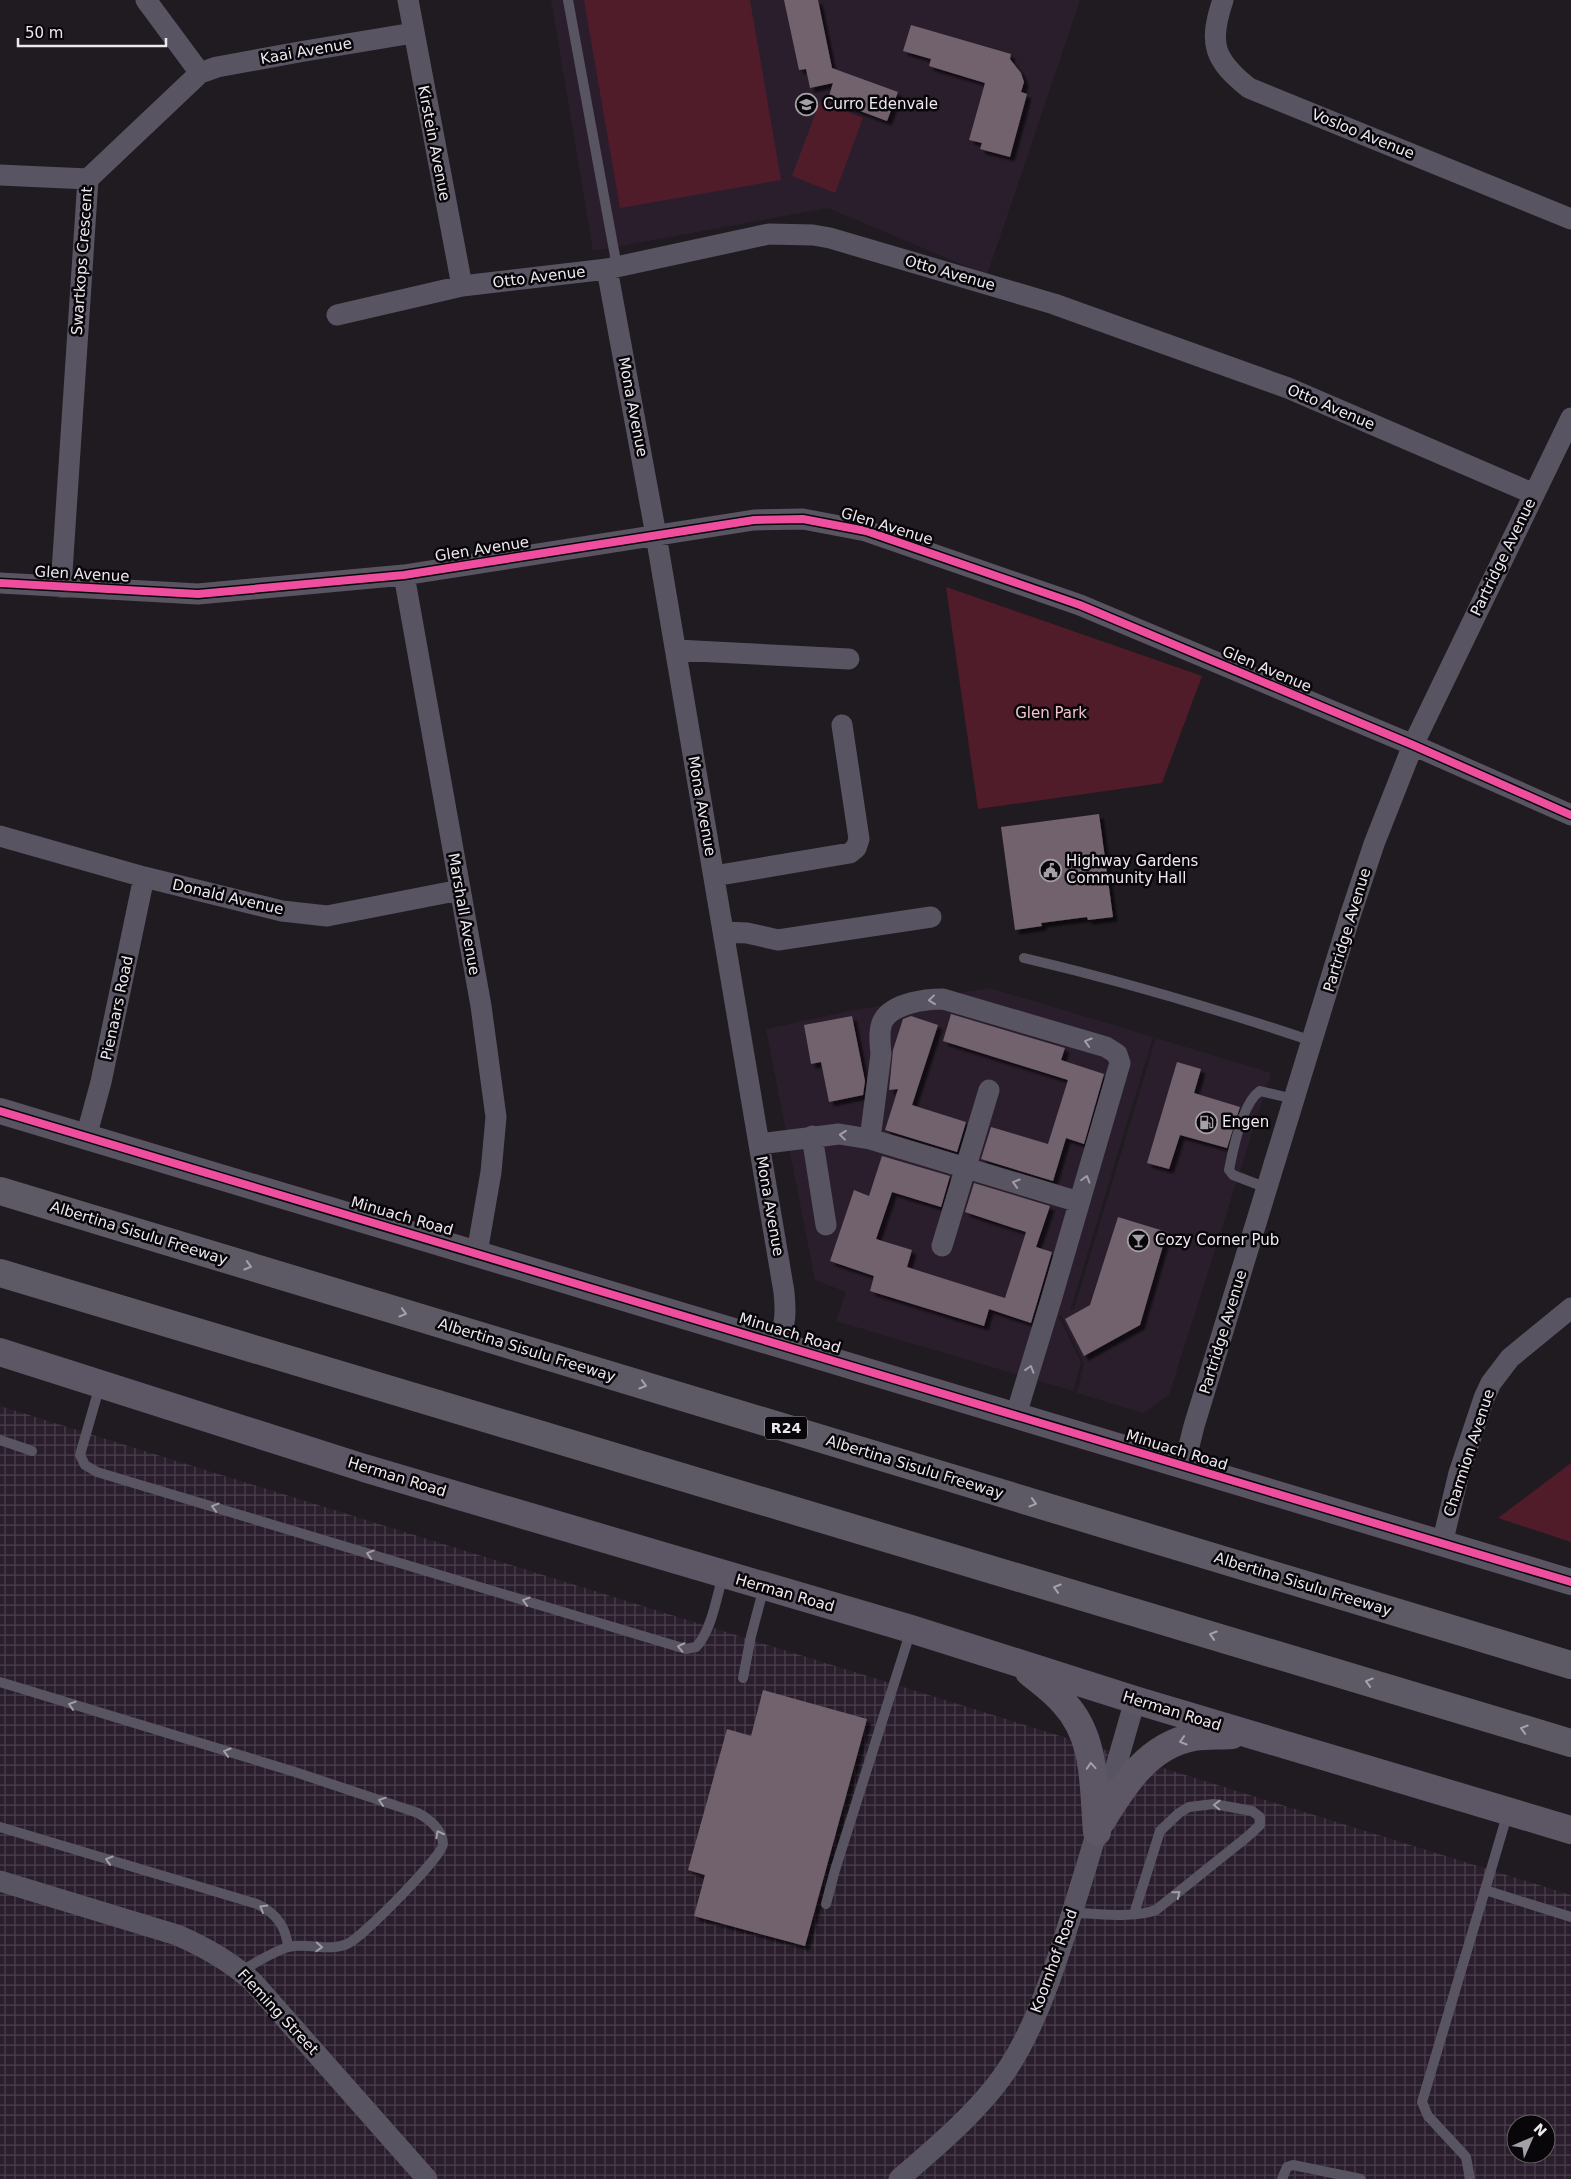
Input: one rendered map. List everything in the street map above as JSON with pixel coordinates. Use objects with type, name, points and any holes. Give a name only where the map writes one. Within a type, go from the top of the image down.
[{"type":"highway","name":"Albertina Sisulu Freeway","points":[[0,1191],[1571,1665]]},
{"type":"highway","points":[[0,1273],[1571,1743]]},
{"type":"main road","name":"Herman Road","points":[[0,1352],[364,1468],[912,1629],[1135,1700],[1571,1830]]},
{"type":"main road","points":[[1020,1664],[1065,1703],[1083,1731],[1092,1763],[1099,1827]]},
{"type":"main road","points":[[1099,1827],[1131,1776],[1146,1760],[1161,1750],[1176,1742],[1193,1738],[1249,1733]]},
{"type":"street","points":[[146,0],[200,73]]},
{"type":"street","name":"Kirstein Avenue","points":[[408,0],[462,286]]},
{"type":"street","name":"Vosloo Avenue","points":[[1223,0],[1214,41],[1219,57],[1234,76],[1249,88],[1571,219]]},
{"type":"street","name":"Kaai Avenue","points":[[200,73],[217,67],[413,32]]},
{"type":"street","name":"Swartkops Crescent","points":[[61,587],[88,180],[200,73]]},
{"type":"street","points":[[0,175],[88,180]]},
{"type":"street","name":"Otto Avenue","points":[[337,315],[462,286],[612,268],[769,234],[813,235],[830,238],[1054,304],[1260,378],[1534,494]]},
{"type":"street","name":"Mona Avenue","points":[[612,268],[786,1306],[784,1329],[776,1343]]},
{"type":"street","name":"Partridge Avenue","points":[[1184,1466],[1194,1426],[1374,844],[1412,745],[1571,418]]},
{"type":"street","name":"Glen Avenue","points":[[0,583],[198,594],[404,576],[754,520],[803,520],[866,531],[1080,605],[1412,745],[1571,815]]},
{"type":"street","name":"Marshall Avenue","points":[[404,576],[481,1006],[496,1117],[490,1172],[477,1253]]},
{"type":"street","points":[[676,650],[850,660]]},
{"type":"street","points":[[714,876],[850,853],[856,848],[859,839],[842,725]]},
{"type":"street","name":"Donald Avenue","points":[[0,836],[144,877],[282,911],[327,916],[460,890]]},
{"type":"street","name":"Pienaars Road","points":[[86,1138],[101,1082],[144,877]]},
{"type":"street","points":[[724,932],[747,933],[778,940],[931,917]]},
{"type":"street","points":[[870,1139],[881,1054],[882,1023],[884,1018],[897,1008],[924,1000],[943,999],[1112,1049],[1120,1058],[1016,1415]]},
{"type":"street","points":[[942,1246],[989,1090]]},
{"type":"street","name":"Minuach Road","points":[[0,1111],[1571,1582]]},
{"type":"street","points":[[759,1144],[840,1134],[870,1139],[1079,1202]]},
{"type":"street","points":[[812,1136],[826,1225]]},
{"type":"street","name":"Charmion Avenue","points":[[1442,1544],[1459,1473],[1491,1383],[1510,1358],[1571,1308]]},
{"type":"street","name":"Koornhof Road","points":[[899,2179],[956,2127],[988,2094],[1010,2066],[1042,1996],[1072,1913],[1135,1700]]},
{"type":"street","name":"Fleming Street","points":[[0,1881],[177,1935],[204,1946],[241,1971],[260,1989],[427,2179]]},
{"type":"lane","points":[[568,0],[612,268]]},
{"type":"lane","points":[[1024,958],[1218,1010],[1312,1041]]},
{"type":"lane","points":[[1267,1188],[1233,1176],[1229,1170],[1245,1112],[1255,1094],[1260,1090],[1294,1099]]},
{"type":"lane","points":[[100,1383],[80,1455],[86,1465],[96,1472],[686,1649],[696,1647],[702,1641],[711,1618],[723,1575]]},
{"type":"lane","points":[[0,1440],[32,1451]]},
{"type":"lane","points":[[743,1678],[750,1636],[764,1586]]},
{"type":"lane","points":[[826,1904],[835,1870],[912,1629]]},
{"type":"lane","points":[[0,1682],[296,1772],[428,1818],[442,1839],[443,1845],[436,1858],[388,1908],[351,1942],[335,1947],[300,1945],[288,1947],[241,1971]]},
{"type":"lane","points":[[1072,1913],[1134,1914],[1146,1914],[1163,1905],[1254,1831],[1261,1824],[1260,1817],[1252,1811],[1214,1804],[1189,1808],[1179,1813],[1160,1831],[1134,1914]]},
{"type":"lane","points":[[1470,2179],[1466,2157],[1428,2116],[1422,2102],[1508,1812]]},
{"type":"lane","points":[[0,1827],[257,1904],[267,1909],[281,1923],[285,1930],[288,1947]]},
{"type":"lane","points":[[1485,1890],[1571,1916]]},
{"type":"lane","points":[[1282,2179],[1287,2167],[1293,2165],[1361,2179]]},
{"type":"shaded area","name":"Curro Edenvale","points":[[551,0],[1080,0],[987,275],[828,208],[593,251]]},
{"type":"shaded area","points":[[990,988],[1153,1037],[1070,1311],[1074,1309],[1156,1038],[1271,1073],[1169,1395],[1143,1413],[1077,1393],[1084,1364],[1061,1315],[1058,1316],[1081,1362],[1073,1391],[836,1321],[846,1292],[815,1280],[766,1029],[854,1010]]},
{"type":"shaded area","points":[[0,1406],[1571,1895],[1571,2179],[0,2179]]},
{"type":"green space","points":[[584,0],[750,0],[781,180],[620,208]]},
{"type":"green space","points":[[820,101],[863,118],[835,193],[792,176]]},
{"type":"green space","name":"Glen Park","points":[[946,587],[1202,676],[1162,783],[978,809]]},
{"type":"green space","points":[[1571,1463],[1571,1542],[1498,1518]]},
{"type":"building","points":[[784,0],[818,0],[832,68],[898,92],[887,121],[828,99],[833,83],[810,88],[806,69],[799,70]]},
{"type":"building","points":[[911,25],[1011,54],[1010,59],[1021,73],[1024,82],[1021,92],[1027,94],[1010,157],[980,149],[982,143],[969,140],[985,83],[929,66],[931,59],[903,51]]},
{"type":"building","points":[[1099,814],[1113,917],[1088,920],[1087,917],[1041,923],[1042,926],[1015,930],[1001,827]]},
{"type":"building","points":[[951,1014],[1065,1048],[1061,1060],[1104,1074],[1084,1144],[1066,1138],[1053,1181],[981,1159],[991,1127],[1048,1144],[1068,1080],[943,1041]]},
{"type":"building","points":[[852,1016],[865,1081],[863,1095],[829,1102],[821,1062],[811,1064],[804,1025]]},
{"type":"building","points":[[911,1016],[938,1025],[912,1105],[966,1122],[957,1152],[885,1130],[898,1089],[889,1090],[893,1050],[903,1019]]},
{"type":"building","points":[[1177,1062],[1201,1069],[1194,1093],[1240,1107],[1227,1148],[1180,1135],[1169,1169],[1147,1163]]},
{"type":"building","points":[[882,1156],[950,1176],[941,1207],[892,1192],[876,1239],[912,1250],[907,1267],[1005,1298],[1026,1232],[965,1212],[974,1183],[1050,1206],[1036,1247],[1052,1252],[1031,1323],[989,1309],[984,1326],[870,1291],[874,1276],[830,1261],[854,1190],[869,1196]]},
{"type":"building","points":[[1118,1217],[1167,1232],[1140,1325],[1084,1356],[1065,1319],[1090,1305]]},
{"type":"building","points":[[763,1690],[867,1719],[805,1946],[694,1916],[705,1875],[688,1870],[727,1729],[751,1736]]},
{"type":"cycle path","points":[[0,583],[198,594],[404,575],[754,520],[803,519],[866,531],[1080,605],[1413,745],[1571,815]]},
{"type":"cycle path","points":[[0,1111],[1571,1582]]},
{"type":"place","name":"Curro Edenvale","points":[[807,104]]},
{"type":"place","name":"Highway Gardens Community Hall","points":[[1050,870]]},
{"type":"place","name":"Engen","points":[[1206,1122]]},
{"type":"place","name":"Cozy Corner Pub","points":[[1139,1240]]}]
